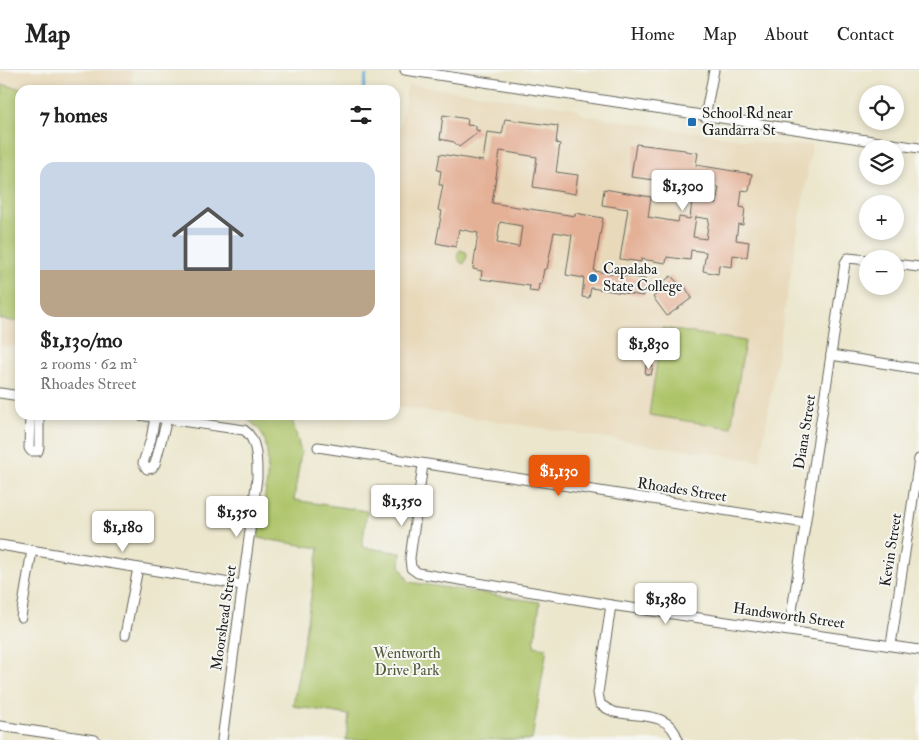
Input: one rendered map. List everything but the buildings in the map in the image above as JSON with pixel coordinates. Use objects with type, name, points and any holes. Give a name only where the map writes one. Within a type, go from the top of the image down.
[{"type":"street","points":[[406,70],[705,117],[919,148]]},
{"type":"street","points":[[705,117],[714,70]]},
{"type":"street","name":"Diana Street","points":[[789,630],[844,262],[848,258],[859,259]]},
{"type":"street","points":[[904,265],[919,267]]},
{"type":"street","points":[[831,355],[919,369]]},
{"type":"street","points":[[0,393],[15,395]]},
{"type":"street","points":[[30,420],[29,448],[35,452],[38,451],[39,447],[39,420]]},
{"type":"street","points":[[154,420],[151,439],[143,463],[147,469],[152,468],[154,464],[166,420]]},
{"type":"street","name":"Moorshead Street","points":[[173,420],[244,430],[252,437],[257,478],[222,740]]},
{"type":"street","name":"Rhoades Street","points":[[318,448],[805,523]]},
{"type":"street","name":"Kevin Street","points":[[891,645],[919,459]]},
{"type":"street","name":"Handsworth Street","points":[[422,465],[410,558],[411,568],[418,573],[919,650]]},
{"type":"street","points":[[0,545],[242,585]]},
{"type":"street","points":[[22,617],[32,550]]},
{"type":"street","points":[[125,636],[138,568]]},
{"type":"street","points":[[611,604],[598,693],[600,704],[612,712],[661,719],[668,723],[678,740]]},
{"type":"street","points":[[0,726],[94,740]]},
{"type":"shaded area","points":[[0,70],[133,70],[132,85],[15,85],[15,347],[0,345]]},
{"type":"shaded area","name":"Capalaba State College","points":[[408,84],[573,108],[585,115],[784,146],[812,144],[760,461],[400,407],[400,125]]},
{"type":"green space","points":[[3,85],[15,87],[15,321],[0,319],[0,104]]},
{"type":"green space","points":[[460,250],[466,252],[467,256],[464,264],[460,262],[457,255]]},
{"type":"green space","points":[[662,328],[745,341],[731,428],[649,415]]},
{"type":"green space","name":"Wentworth Drive Park","points":[[248,420],[292,420],[301,452],[294,500],[367,511],[362,547],[401,553],[400,566],[409,582],[540,602],[534,646],[547,648],[532,740],[346,740],[349,715],[293,706],[319,548],[258,538],[268,470],[266,444],[261,431]]},
{"type":"waterway","points":[[364,85],[366,76]]},
{"type":"place","name":"School Rd near Gandarra St","points":[[692,122]]},
{"type":"place","name":"Capalaba State College","points":[[593,278]]}]
